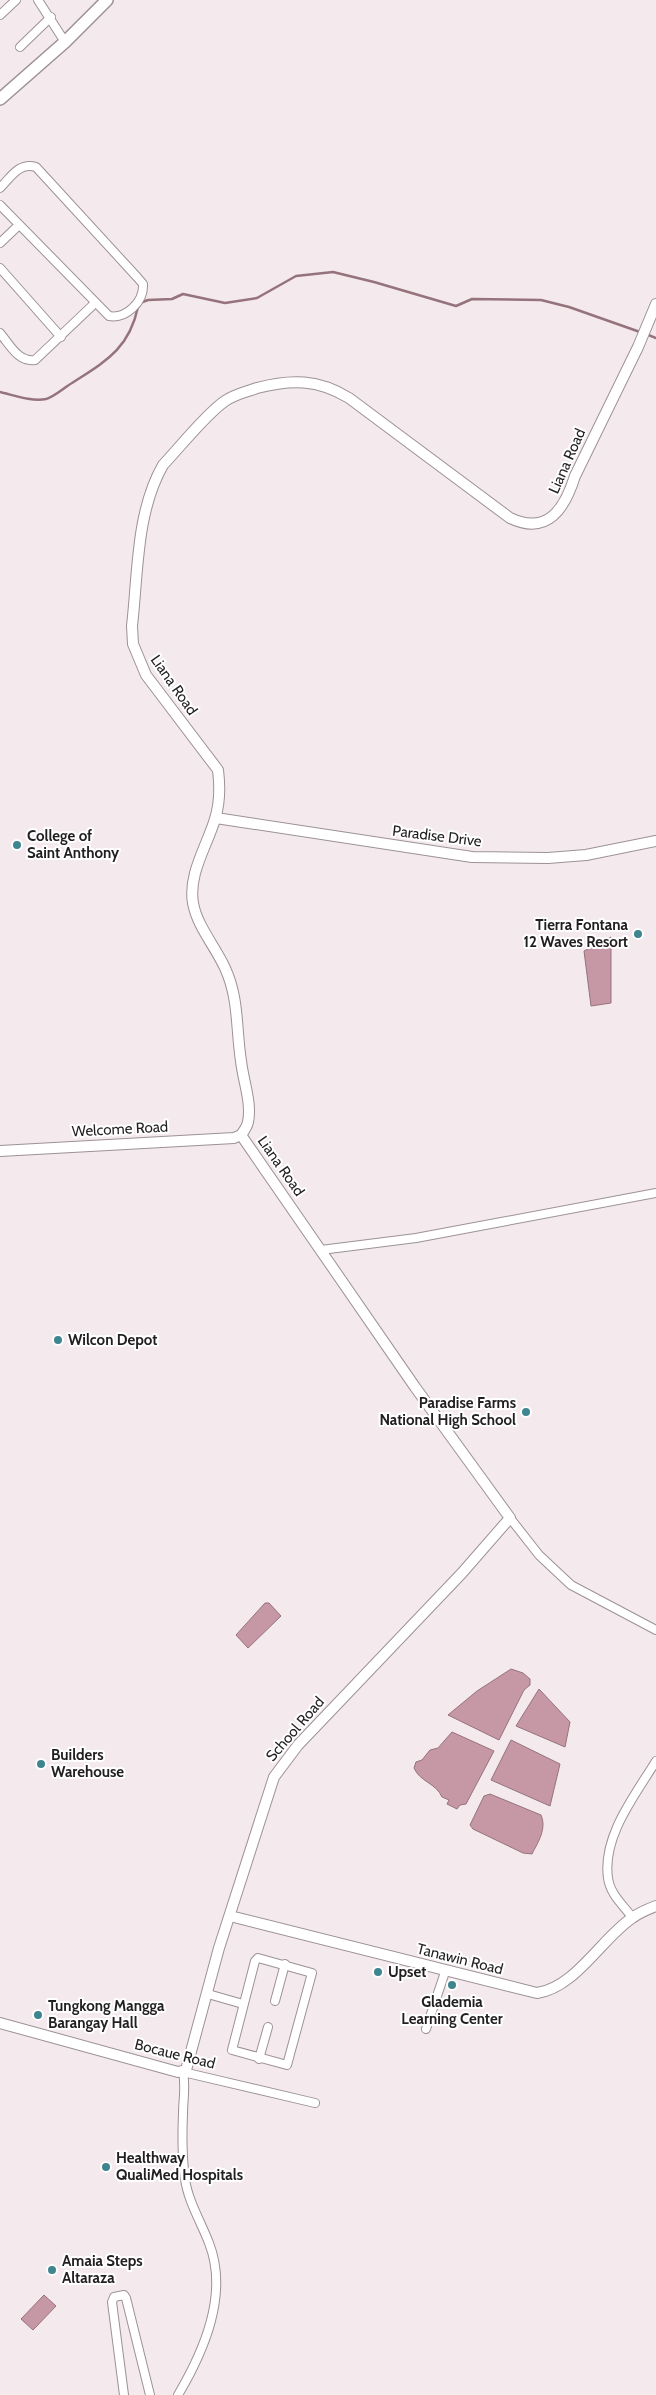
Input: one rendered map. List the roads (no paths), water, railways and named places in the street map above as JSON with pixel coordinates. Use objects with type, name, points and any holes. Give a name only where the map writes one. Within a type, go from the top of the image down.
[{"type":"main road","points":[[0,99],[65,42],[107,0]]},
{"type":"street","points":[[0,15],[16,0]]},
{"type":"street","points":[[38,0],[51,17],[65,42]]},
{"type":"street","points":[[20,47],[51,17]]},
{"type":"street","points":[[0,188],[24,166],[36,167],[143,284],[142,298],[126,314],[116,318],[109,316],[95,304],[0,205]]},
{"type":"street","points":[[0,243],[19,225]]},
{"type":"street","points":[[0,268],[61,337]]},
{"type":"street","points":[[0,334],[21,358],[28,361],[35,360],[95,304]]},
{"type":"street","name":"Liana Road","points":[[510,1518],[414,1387],[241,1135],[249,1121],[240,1060],[235,995],[225,968],[196,915],[192,901],[199,859],[216,818],[220,785],[218,770],[146,675],[133,644],[132,626],[143,522],[152,489],[163,465],[224,402],[240,393],[279,382],[306,382],[334,390],[349,398],[510,518],[524,523],[539,522],[561,510],[569,496],[575,476],[638,347],[656,304]]},
{"type":"street","name":"Paradise Drive","points":[[216,818],[472,857],[548,858],[586,855],[656,841]]},
{"type":"street","name":"Welcome Road","points":[[0,1150],[234,1138],[241,1135]]},
{"type":"street","points":[[321,1250],[416,1238],[656,1193]]},
{"type":"street","points":[[510,1518],[540,1555],[572,1585],[656,1630]]},
{"type":"street","name":"School Road","points":[[183,2072],[189,2065],[230,1916],[264,1803],[280,1767],[462,1573],[510,1518]]},
{"type":"street","points":[[632,1917],[616,1897],[608,1878],[612,1843],[623,1816],[655,1765]]},
{"type":"street","name":"Tanawin Road","points":[[230,1916],[445,1972],[537,1993],[550,1991],[587,1961],[632,1917],[656,1906]]},
{"type":"street","points":[[258,1958],[312,1972],[287,2065],[259,2059],[232,2050],[243,2004],[255,1961],[258,1958]]},
{"type":"street","points":[[275,2001],[285,1964]]},
{"type":"street","points":[[426,2029],[445,1972]]},
{"type":"street","points":[[208,1994],[243,2004]]},
{"type":"street","name":"Bocaue Road","points":[[0,2023],[183,2072],[315,2103]]},
{"type":"street","points":[[259,2059],[268,2027]]},
{"type":"street","points":[[178,2395],[194,2364],[212,2319],[218,2288],[214,2258],[186,2183],[182,2131],[186,2086],[183,2072]]},
{"type":"street","points":[[124,2395],[112,2302],[114,2297],[118,2295],[124,2295],[126,2298],[150,2395]]},
{"type":"waterway","points":[[140,303],[148,300],[172,299],[183,294],[225,303],[257,298],[296,276],[333,272],[456,306],[472,299],[541,300],[569,307],[640,332]]},
{"type":"waterway","points":[[0,392],[35,400],[46,399],[56,394],[95,368],[122,344],[129,334],[138,307]]},
{"type":"waterway","points":[[646,334],[656,338]]},
{"type":"place","name":"College of Saint Anthony","points":[[17,845]]},
{"type":"place","name":"Tierra Fontana 12 Waves Resort","points":[[638,934]]},
{"type":"place","name":"Wilcon Depot","points":[[58,1340]]},
{"type":"place","name":"Paradise Farms National High School","points":[[526,1412]]},
{"type":"place","name":"Builders Warehouse","points":[[41,1764]]},
{"type":"place","name":"Upset","points":[[378,1972]]},
{"type":"place","name":"Glademia Learning Center","points":[[452,1985]]},
{"type":"place","name":"Tungkong Mangga Barangay Hall","points":[[38,2015]]},
{"type":"place","name":"Healthway QualiMed Hospitals","points":[[106,2167]]},
{"type":"place","name":"Amaia Steps Altaraza","points":[[52,2270]]}]
